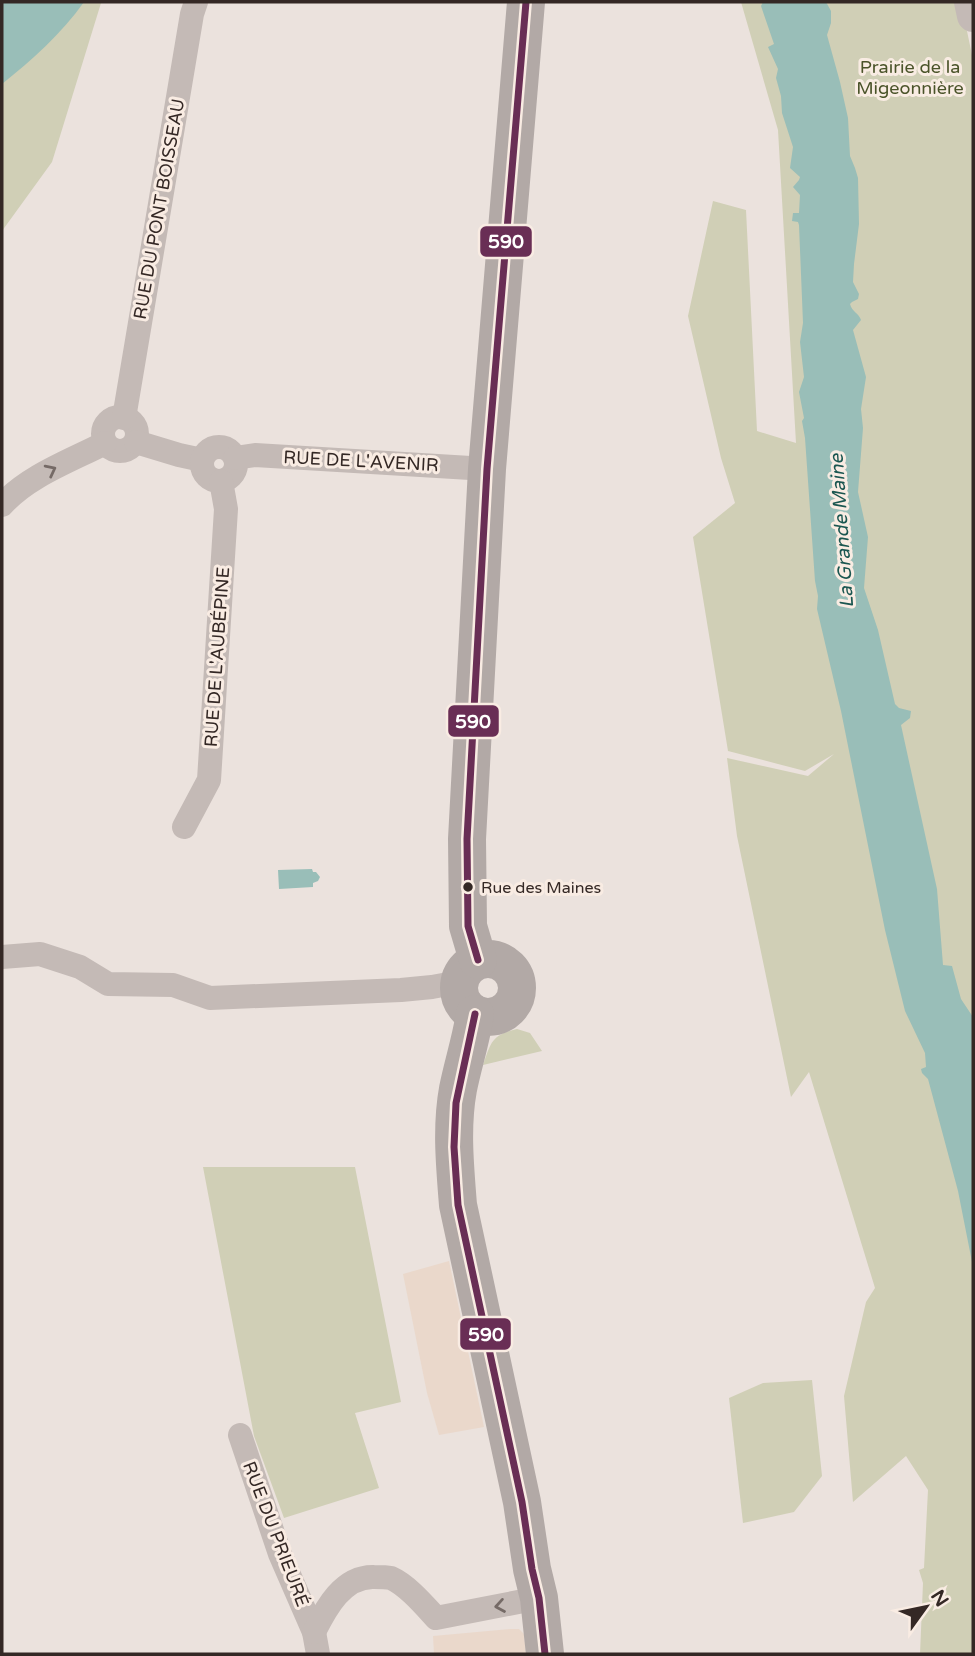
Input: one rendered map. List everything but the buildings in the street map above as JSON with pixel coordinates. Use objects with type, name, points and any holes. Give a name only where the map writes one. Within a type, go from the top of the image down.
[{"type":"main road","points":[[526,2],[487,468],[467,839],[471,986],[458,1092],[454,1152],[458,1205],[517,1477],[539,1598],[545,1654]]},
{"type":"street","name":"RUE DU PONT BOISSEAU","points":[[124,418],[196,2]]},
{"type":"street","points":[[970,2],[973,16]]},
{"type":"street","points":[[114,418],[128,419],[137,432],[135,442],[123,451],[113,450],[105,443],[103,433],[106,424],[114,418]]},
{"type":"street","points":[[135,442],[202,460]]},
{"type":"street","points":[[2,505],[20,488],[105,443]]},
{"type":"street","points":[[220,446],[230,450],[236,458],[234,473],[221,481],[215,481],[203,471],[202,460],[211,448],[220,446]]},
{"type":"street","name":"RUE DE L'AVENIR","points":[[236,458],[255,455],[487,468]]},
{"type":"street","name":"RUE DE L'AUBÉPINE","points":[[184,827],[209,780],[226,509],[221,481]]},
{"type":"street","points":[[2,957],[40,954],[80,967],[108,984],[173,985],[210,998],[471,986]]},
{"type":"street","name":"RUE DU PRIEURÉ","points":[[240,1435],[279,1554],[316,1643]]},
{"type":"street","points":[[316,1643],[331,1602],[348,1584],[368,1577],[390,1578],[410,1591],[436,1618],[539,1598]]},
{"type":"green space","points":[[2,2],[103,2],[52,162],[2,231]]},
{"type":"green space","name":"Prairie de la Migeonnière","points":[[741,2],[961,2],[973,60],[973,1654],[920,1654],[923,1583],[919,1570],[924,1568],[928,1490],[906,1456],[853,1502],[844,1396],[866,1302],[875,1288],[809,1072],[791,1097],[737,836],[727,758],[808,776],[834,754],[805,771],[728,751],[693,537],[735,503],[721,458],[688,316],[713,201],[746,210],[757,431],[796,443],[778,130]]},
{"type":"green space","points":[[517,1029],[530,1033],[542,1051],[483,1065],[493,1041],[502,1034]]},
{"type":"green space","points":[[203,1167],[355,1167],[401,1402],[355,1413],[379,1488],[284,1518],[254,1436]]},
{"type":"green space","points":[[812,1380],[822,1476],[794,1512],[743,1523],[729,1398],[763,1383]]},
{"type":"shaded area","points":[[449,1261],[484,1427],[439,1435],[427,1393],[403,1274]]},
{"type":"shaded area","points":[[519,1629],[524,1634],[526,1654],[434,1654],[433,1636]]},
{"type":"water","points":[[2,2],[84,2],[46,46],[2,84]]},
{"type":"water","name":"La Grande Maine","points":[[763,2],[826,2],[831,11],[827,35],[848,118],[850,156],[858,178],[859,224],[853,282],[859,294],[858,299],[850,304],[861,320],[853,330],[866,377],[861,409],[863,428],[858,492],[868,537],[864,588],[878,630],[895,704],[911,711],[910,718],[901,725],[937,889],[943,965],[952,966],[961,999],[973,1017],[973,1267],[958,1191],[928,1079],[921,1069],[926,1067],[925,1053],[905,1011],[885,930],[841,711],[817,609],[802,421],[804,418],[799,392],[804,377],[800,342],[803,323],[799,225],[798,222],[792,221],[793,213],[799,213],[800,195],[793,187],[800,177],[790,168],[793,147],[782,113],[776,78],[778,69],[768,47],[774,44],[761,6]]},
{"type":"water","points":[[312,869],[320,877],[313,883],[313,887],[279,889],[278,870]]},
{"type":"transit line","name":"590","points":[[478,960],[468,926],[467,839],[487,469],[526,2]]},
{"type":"transit line","name":"590","points":[[475,1014],[456,1103],[454,1147],[458,1205],[522,1502],[539,1598],[545,1654]]},
{"type":"place","name":"Rue des Maines","points":[[468,887]]}]
